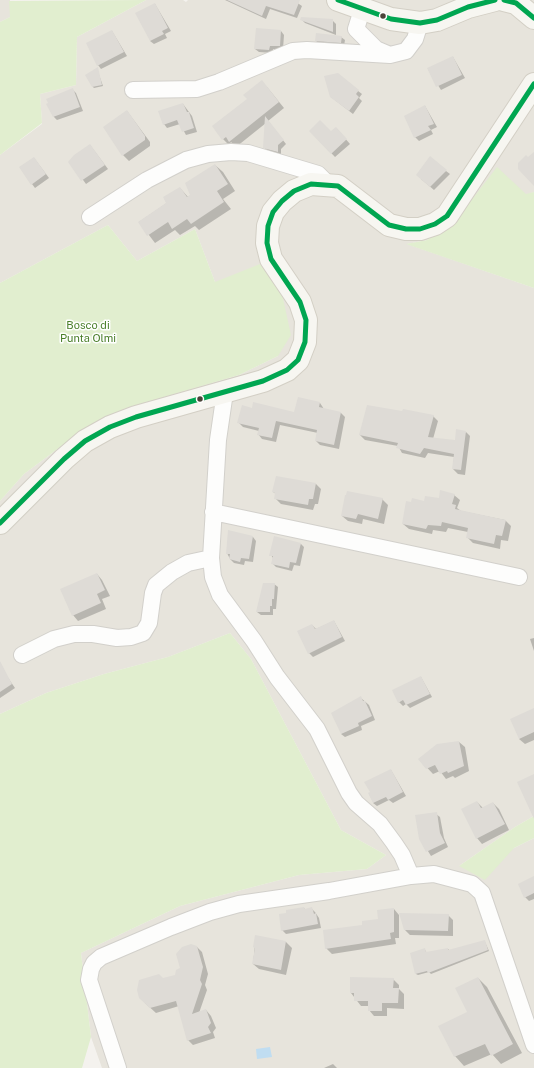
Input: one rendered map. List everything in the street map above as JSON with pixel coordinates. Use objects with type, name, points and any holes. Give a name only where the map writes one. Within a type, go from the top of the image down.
[{"type":"street","points":[[338,0],[362,10],[391,19],[420,23],[437,20],[468,8],[495,0]]},
{"type":"street","points":[[504,0],[516,3],[529,12],[534,18]]},
{"type":"street","points":[[362,10],[356,29],[376,49],[390,55]]},
{"type":"street","points":[[133,90],[197,89],[219,82],[293,51],[307,50],[390,55],[406,51],[415,39],[420,23]]},
{"type":"street","points":[[0,522],[64,459],[85,441],[110,426],[136,417],[263,381],[287,370],[298,360],[305,342],[306,320],[300,302],[271,259],[267,243],[268,226],[273,212],[282,201],[294,191],[311,184],[328,184],[338,186],[389,225],[406,229],[420,229],[435,224],[447,216],[534,84]]},
{"type":"street","points":[[90,217],[153,177],[186,160],[208,154],[231,152],[248,153],[318,174],[328,184]]},
{"type":"street","points":[[225,392],[218,440],[213,512],[211,558],[213,577],[220,595],[254,641],[277,677],[317,729],[353,798],[384,830],[402,855],[411,876]]},
{"type":"street","points":[[213,512],[519,577]]},
{"type":"street","points":[[22,654],[54,639],[74,634],[93,634],[117,638],[131,637],[143,632],[149,623],[153,593],[156,585],[172,572],[188,563],[211,558]]},
{"type":"street","points":[[118,1068],[89,980],[94,963],[101,957],[210,912],[239,904],[329,891],[411,876],[434,874],[472,884],[482,893],[534,1045]]},
{"type":"shaded area","points":[[0,0],[10,0],[10,17],[0,22]]},
{"type":"shaded area","points":[[146,0],[183,0],[186,2],[188,0],[534,0],[534,192],[453,224],[427,240],[407,244],[534,288],[534,816],[515,827],[459,866],[514,848],[534,838],[534,1068],[102,1068],[91,1037],[81,953],[180,906],[299,875],[367,869],[386,855],[341,830],[251,659],[230,633],[168,657],[104,674],[46,693],[0,714],[0,501],[24,474],[83,430],[126,407],[239,375],[278,356],[215,282],[195,229],[137,261],[108,225],[0,283],[0,155],[42,124],[40,94],[76,85],[77,37]]},
{"type":"green space","points":[[146,0],[77,37],[76,85],[40,94],[42,123],[0,155],[0,22],[10,17],[9,1]]},
{"type":"green space","points":[[497,167],[526,194],[534,192],[534,288],[406,244],[427,240],[453,224]]},
{"type":"green space","name":"Bosco di Punta Olmi","points":[[108,225],[137,261],[195,229],[215,282],[260,264],[282,294],[291,335],[278,356],[239,375],[126,408],[83,430],[24,474],[0,501],[0,283]]},
{"type":"green space","points":[[230,633],[251,659],[341,830],[386,855],[367,869],[299,875],[180,906],[81,953],[91,1037],[82,1068],[0,1068],[0,714],[46,693],[104,674],[168,657]]},
{"type":"green space","points":[[534,816],[534,838],[514,848],[485,880],[459,866],[515,827]]},
{"type":"water","points":[[270,1047],[272,1057],[257,1059],[256,1049]]},
{"type":"building","points":[[227,0],[300,0],[294,15],[266,6],[262,16]]},
{"type":"building","points":[[155,3],[168,28],[162,31],[164,34],[150,41],[135,13]]},
{"type":"building","points":[[301,17],[333,19],[333,32],[300,20]]},
{"type":"building","points":[[256,28],[281,30],[280,46],[270,46],[269,50],[254,49]]},
{"type":"building","points":[[112,30],[124,52],[97,66],[86,43]]},
{"type":"building","points":[[316,33],[342,36],[341,43],[315,41]]},
{"type":"building","points":[[453,56],[462,75],[436,87],[427,68]]},
{"type":"building","points":[[98,67],[102,85],[92,87],[85,75]]},
{"type":"building","points":[[338,73],[359,90],[356,94],[359,97],[349,111],[330,97],[324,76]]},
{"type":"building","points":[[262,80],[279,102],[229,142],[226,137],[222,140],[212,126],[247,99],[243,95]]},
{"type":"building","points":[[73,88],[80,107],[53,117],[46,104],[48,103],[46,99]]},
{"type":"building","points":[[183,103],[187,112],[189,112],[194,128],[182,132],[177,120],[163,125],[158,111]]},
{"type":"building","points":[[425,105],[434,124],[428,126],[431,130],[414,138],[404,116]]},
{"type":"building","points":[[127,110],[145,136],[145,140],[122,156],[103,127]]},
{"type":"building","points":[[265,116],[284,140],[278,145],[278,152],[263,148]]},
{"type":"building","points":[[320,120],[331,131],[336,127],[347,139],[331,154],[309,131]]},
{"type":"building","points":[[90,144],[105,165],[81,181],[68,162],[74,155]]},
{"type":"building","points":[[534,152],[534,186],[518,169],[518,163],[526,155],[528,157]]},
{"type":"building","points":[[430,156],[447,170],[430,187],[416,175]]},
{"type":"building","points":[[34,157],[46,174],[31,185],[19,167]]},
{"type":"building","points":[[215,164],[228,184],[217,191],[224,202],[191,224],[187,219],[172,229],[168,222],[147,236],[138,222],[166,203],[163,197],[180,187],[187,197],[190,195],[185,183]]},
{"type":"building","points":[[298,397],[320,402],[319,407],[341,412],[334,445],[315,441],[317,430],[276,421],[272,438],[257,435],[259,428],[237,423],[242,405],[252,408],[253,402],[294,412]]},
{"type":"building","points":[[367,405],[402,411],[403,409],[434,415],[428,437],[455,440],[456,429],[466,431],[461,470],[452,469],[454,454],[424,448],[420,454],[396,448],[398,443],[359,435]]},
{"type":"building","points":[[276,476],[316,483],[313,499],[309,499],[308,505],[274,499],[275,493],[272,492]]},
{"type":"building","points":[[440,490],[455,494],[452,504],[456,505],[455,509],[506,520],[502,536],[496,535],[494,544],[466,538],[468,528],[442,522],[441,526],[428,525],[426,529],[402,524],[406,501],[411,502],[412,498],[424,501],[425,496],[439,498]]},
{"type":"building","points":[[347,491],[383,498],[378,519],[358,514],[356,519],[341,516]]},
{"type":"building","points":[[228,530],[253,536],[249,559],[241,558],[240,562],[229,559],[230,554],[226,554]]},
{"type":"building","points":[[274,536],[301,543],[296,563],[290,562],[289,568],[271,564],[273,556],[269,556]]},
{"type":"building","points":[[97,573],[105,590],[97,594],[101,603],[72,616],[60,589]]},
{"type":"building","points":[[263,583],[275,583],[274,599],[272,599],[270,612],[256,612]]},
{"type":"building","points":[[334,620],[342,637],[308,654],[297,631],[312,624],[315,629]]},
{"type":"building","points":[[0,661],[12,684],[0,692]]},
{"type":"building","points":[[421,676],[430,694],[406,705],[403,700],[398,703],[392,690]]},
{"type":"building","points":[[361,696],[372,716],[358,723],[359,726],[341,734],[331,713]]},
{"type":"building","points":[[534,708],[534,732],[519,739],[510,719]]},
{"type":"building","points":[[459,741],[464,766],[448,773],[447,771],[440,774],[435,765],[426,769],[418,759],[437,744]]},
{"type":"building","points":[[391,769],[403,792],[388,800],[386,797],[373,803],[368,793],[370,792],[364,782]]},
{"type":"building","points":[[534,774],[534,819],[517,782]]},
{"type":"building","points":[[477,801],[481,808],[493,802],[505,824],[476,839],[461,809]]},
{"type":"building","points":[[437,812],[440,833],[445,843],[426,852],[419,839],[415,815]]},
{"type":"building","points":[[534,876],[534,893],[524,898],[518,884]]},
{"type":"building","points":[[304,907],[305,909],[312,907],[314,914],[316,913],[318,924],[281,931],[279,914],[286,913],[286,910]]},
{"type":"building","points":[[394,908],[394,932],[390,933],[391,939],[325,949],[323,930],[362,925],[362,921],[378,919],[377,910]]},
{"type":"building","points":[[399,913],[449,914],[448,931],[404,930]]},
{"type":"building","points":[[255,935],[286,941],[281,970],[252,964],[255,948],[253,947]]},
{"type":"building","points":[[485,940],[488,950],[428,973],[427,971],[415,974],[410,953],[425,948],[426,952],[448,948],[448,950]]},
{"type":"building","points":[[191,944],[197,946],[203,967],[200,980],[202,984],[192,1014],[206,1009],[211,1023],[208,1027],[211,1033],[187,1041],[176,1001],[150,1008],[139,998],[137,990],[139,980],[159,974],[163,978],[175,975],[176,970],[180,968],[176,954],[182,947]]},
{"type":"building","points":[[350,977],[394,978],[393,988],[399,988],[398,1003],[382,1003],[382,1011],[368,1011],[368,1001],[354,1001],[354,993],[350,993]]},
{"type":"building","points":[[478,977],[513,1044],[491,1056],[485,1044],[454,1057],[438,1026],[467,1012],[455,988]]},
{"type":"transit line","points":[[338,0],[391,19],[420,23],[437,20],[468,7],[495,0]]},
{"type":"transit line","points":[[504,0],[516,3],[534,18]]},
{"type":"transit line","points":[[0,523],[64,459],[85,441],[110,427],[136,417],[263,381],[287,370],[298,360],[305,342],[306,320],[300,302],[271,259],[267,243],[268,226],[273,212],[282,201],[294,191],[311,184],[338,186],[389,225],[406,229],[420,229],[435,224],[447,216],[534,84]]}]
